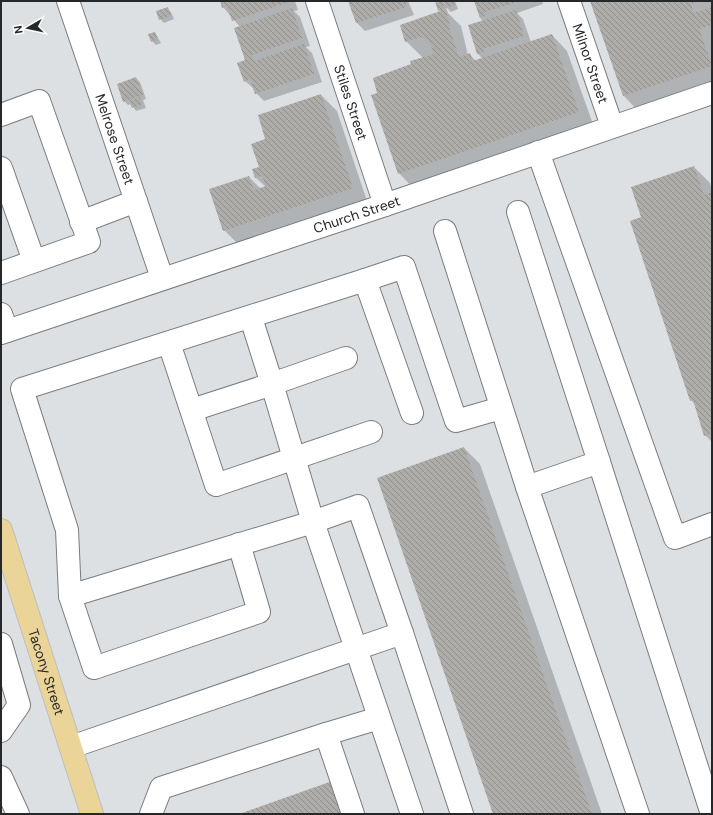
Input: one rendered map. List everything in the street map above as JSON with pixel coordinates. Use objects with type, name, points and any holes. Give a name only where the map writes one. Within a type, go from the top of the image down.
[{"type":"main road","name":"Tacony Street","points":[[1,530],[92,814]]},
{"type":"street","name":"Melrose Street","points":[[68,1],[162,278]]},
{"type":"street","name":"Stiles Street","points":[[317,1],[385,205]]},
{"type":"street","name":"Milnor Street","points":[[569,1],[612,126]]},
{"type":"street","name":"Church Street","points":[[3,326],[162,278],[385,205],[712,93]]},
{"type":"street","points":[[1,115],[39,101],[89,242],[1,273]]},
{"type":"street","points":[[538,152],[675,538],[712,524]]},
{"type":"street","points":[[1,168],[34,261]]},
{"type":"street","points":[[82,222],[136,201]]},
{"type":"street","points":[[518,212],[710,808]]},
{"type":"street","points":[[445,231],[527,487],[638,814]]},
{"type":"street","points":[[239,544],[258,612],[94,668],[70,596],[67,530],[22,389],[251,318],[404,267],[456,421],[501,408]]},
{"type":"street","points":[[365,280],[412,413]]},
{"type":"street","points":[[251,318],[295,457],[313,522],[412,814]]},
{"type":"street","points":[[169,343],[216,485],[371,432]]},
{"type":"street","points":[[192,410],[346,358]]},
{"type":"street","points":[[527,487],[599,462]]},
{"type":"street","points":[[70,596],[313,522],[358,506],[462,814]]},
{"type":"street","points":[[71,747],[402,633]]},
{"type":"street","points":[[1,644],[18,705],[1,730]]},
{"type":"street","points":[[151,814],[161,788],[379,718]]},
{"type":"street","points":[[326,734],[354,814]]},
{"type":"street","points":[[1,777],[18,814]]},
{"type":"building","points":[[220,1],[292,1],[232,21],[227,6],[222,8]]},
{"type":"building","points":[[348,1],[405,1],[407,7],[356,23]]},
{"type":"building","points":[[435,1],[442,1],[445,9],[438,11]]},
{"type":"building","points":[[443,1],[453,1],[455,5],[446,8]]},
{"type":"building","points":[[474,1],[519,1],[485,12],[486,16],[480,18]]},
{"type":"building","points":[[590,1],[699,1],[691,4],[694,13],[712,7],[712,25],[699,29],[712,66],[623,96]]},
{"type":"building","points":[[168,7],[171,16],[159,20],[156,11]]},
{"type":"building","points":[[292,8],[302,38],[252,55],[254,61],[304,44],[314,74],[255,94],[250,79],[244,82],[237,63],[245,60],[234,28]]},
{"type":"building","points":[[446,9],[449,27],[459,57],[470,53],[473,61],[552,34],[579,112],[398,174],[371,95],[377,93],[373,78],[411,64],[410,61],[434,54],[429,41],[421,37],[405,42],[400,25]]},
{"type":"building","points":[[516,10],[524,36],[483,49],[484,52],[477,54],[468,25]]},
{"type":"building","points":[[155,32],[158,39],[151,42],[148,34]]},
{"type":"building","points":[[136,77],[143,95],[123,102],[117,84]]},
{"type":"building","points":[[321,94],[353,188],[223,231],[209,189],[249,176],[254,190],[266,186],[262,176],[255,178],[252,169],[259,167],[251,144],[265,139],[258,115]]},
{"type":"building","points":[[140,97],[143,104],[132,108],[129,101]]},
{"type":"building","points":[[694,166],[704,195],[712,192],[712,433],[704,436],[693,400],[690,401],[630,221],[641,217],[631,187]]},
{"type":"building","points":[[464,447],[592,814],[493,814],[377,478]]},
{"type":"building","points":[[335,780],[346,814],[239,814]]}]
